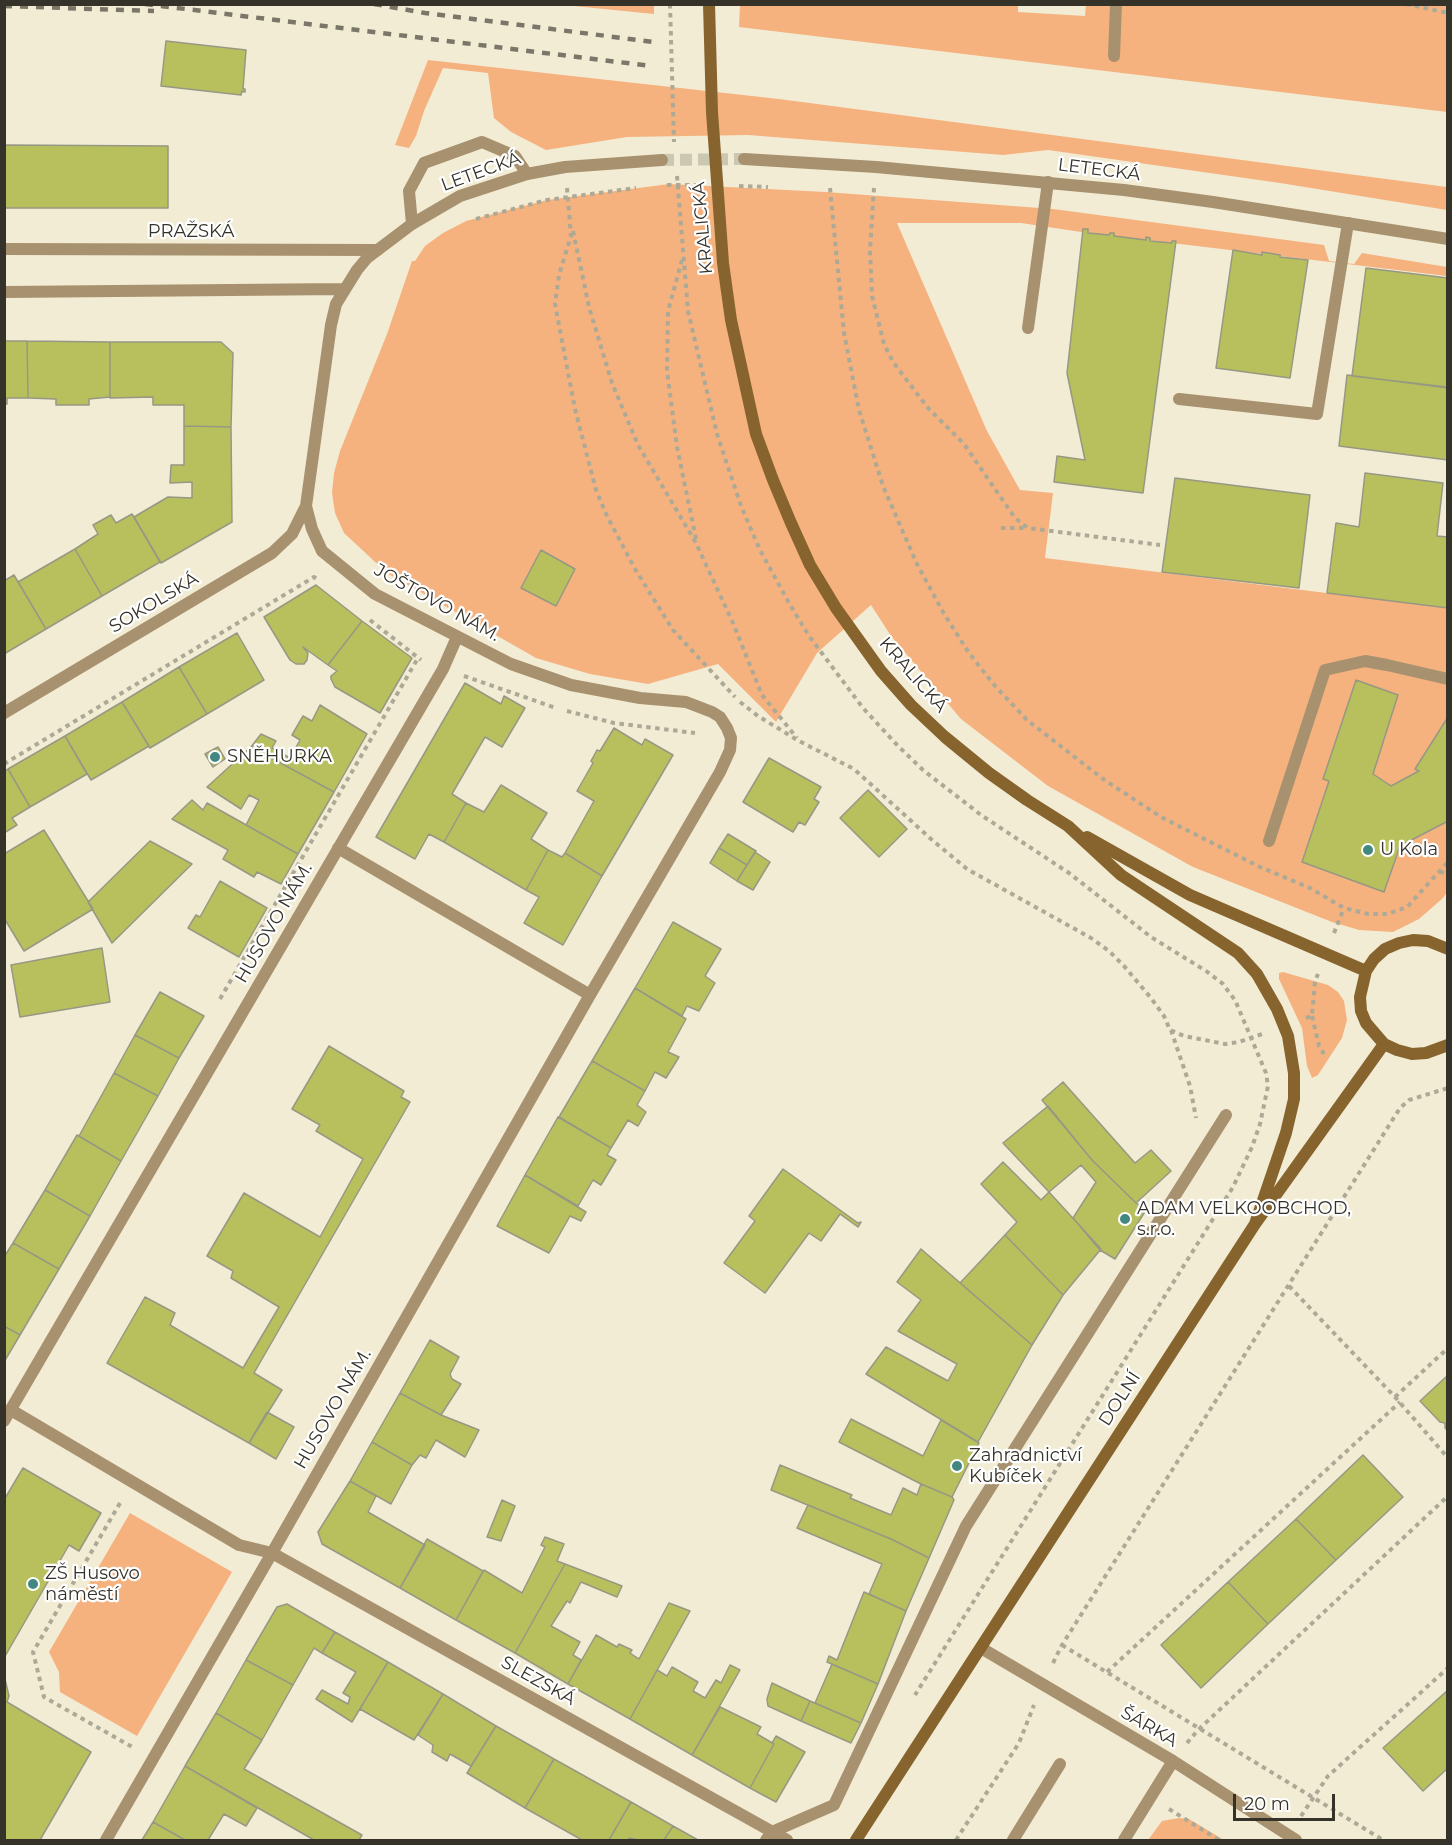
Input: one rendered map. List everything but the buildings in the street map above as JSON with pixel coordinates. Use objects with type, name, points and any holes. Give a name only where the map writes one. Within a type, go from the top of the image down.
[{"type":"main road","name":"KRALICKÁ","points":[[709,4],[712,112],[723,263],[741,371],[756,434],[773,480],[810,565],[836,608],[881,671],[911,705],[945,737],[1027,800],[1068,826],[1121,875],[1238,953],[1257,974],[1277,1009],[1288,1036],[1292,1055],[1294,1099],[1286,1133],[1255,1224]]},
{"type":"main road","points":[[1068,826],[1190,895],[1366,971]]},
{"type":"main road","points":[[1446,944],[1413,940],[1385,949],[1366,971],[1360,997],[1366,1023],[1384,1044],[1412,1054],[1426,1053],[1448,1044]]},
{"type":"main road","name":"DOLNÍ","points":[[856,1840],[1255,1224],[1384,1044]]},
{"type":"street","points":[[1114,56],[1116,4]]},
{"type":"street","points":[[412,224],[409,191],[424,163],[482,142],[515,156],[527,174]]},
{"type":"street","name":"LETECKÁ","points":[[744,159],[876,166],[1048,182],[1213,202],[1448,239]]},
{"type":"street","name":"LETECKÁ","points":[[344,289],[357,270],[378,250],[412,224],[460,196],[527,174],[565,167],[662,160]]},
{"type":"street","points":[[1028,328],[1048,182]]},
{"type":"street","points":[[1179,399],[1317,414],[1348,223]]},
{"type":"street","name":"PRAŽSKÁ","points":[[4,249],[378,250]]},
{"type":"street","points":[[4,292],[344,289]]},
{"type":"street","name":"JOŠTOVO NÁM.","points":[[344,289],[336,304],[331,325],[306,506],[312,529],[322,551],[375,594],[511,664],[571,686],[640,698],[686,702],[712,712],[720,717],[728,728],[731,738],[726,762]]},
{"type":"street","name":"SOKOLSKÁ","points":[[4,713],[272,554],[292,534],[306,506]]},
{"type":"street","name":"HUSOVO NÁM.","points":[[8,1416],[442,669],[457,637]]},
{"type":"street","points":[[1269,841],[1325,670],[1365,662],[1387,664],[1448,679]]},
{"type":"street","name":"HUSOVO NÁM.","points":[[106,1840],[726,762]]},
{"type":"street","points":[[338,848],[590,995]]},
{"type":"street","points":[[769,1836],[834,1805],[966,1526],[1226,1115]]},
{"type":"street","name":"SLEZSKÁ","points":[[8,1416],[133,1482],[239,1545],[272,1553],[769,1836],[787,1840]]},
{"type":"street","name":"ŠÁRKA","points":[[981,1648],[1173,1761],[1293,1838]]},
{"type":"street","points":[[1124,1840],[1173,1761]]},
{"type":"street","points":[[1013,1840],[1060,1764]]},
{"type":"path","points":[[670,4],[674,144]]},
{"type":"path","points":[[1406,4],[1448,13]]},
{"type":"path","points":[[830,163],[830,188],[844,333],[859,410],[879,475],[917,564],[969,653],[995,686],[1027,720],[1103,780],[1161,817],[1260,867],[1310,888],[1344,908],[1368,914],[1387,914],[1407,907],[1448,861]]},
{"type":"path","points":[[676,166],[682,257],[668,311],[668,371],[678,447],[696,543]]},
{"type":"path","points":[[876,166],[870,250],[872,296],[884,344],[908,384],[964,444],[1015,518],[1028,528]]},
{"type":"path","points":[[565,167],[571,222],[589,307],[612,383],[638,445],[696,543],[733,623],[762,695],[799,741]]},
{"type":"path","points":[[658,186],[704,185]]},
{"type":"path","points":[[738,186],[773,187]]},
{"type":"path","points":[[466,221],[568,197],[647,187]]},
{"type":"path","points":[[819,188],[841,189]]},
{"type":"path","points":[[862,190],[885,192]]},
{"type":"path","points":[[571,222],[571,236],[559,275],[555,304],[565,364],[583,445],[596,490],[607,516],[635,569],[673,630],[737,699],[758,716],[799,741],[854,769],[967,869],[1091,938],[1109,951],[1164,1016],[1190,1086],[1202,1153]]},
{"type":"path","points":[[1001,528],[1028,528],[1160,545]]},
{"type":"path","points":[[4,764],[314,577],[324,585]]},
{"type":"path","points":[[362,614],[418,658]]},
{"type":"path","points":[[1440,871],[1448,876]]},
{"type":"path","points":[[1315,981],[1312,1016],[1319,1046],[1324,1054]]},
{"type":"path","points":[[1299,1021],[1312,1016]]},
{"type":"path","points":[[912,1700],[1233,1187],[1252,1147],[1260,1124],[1268,1086],[1265,1068],[1252,1038],[1225,1044],[1184,1036],[1170,1030]]},
{"type":"path","points":[[956,1840],[1019,1743],[1042,1685],[1062,1645],[1400,1108],[1409,1100],[1448,1088]]},
{"type":"path","points":[[1289,1286],[1400,1402],[1448,1458]]},
{"type":"path","points":[[1395,1397],[1448,1348]]},
{"type":"path","points":[[1107,1672],[1400,1402]]},
{"type":"path","points":[[133,1482],[33,1652],[44,1697],[153,1759]]},
{"type":"path","points":[[1173,1761],[1198,1730],[1448,1496]]},
{"type":"path","points":[[1062,1645],[1198,1730],[1383,1840]]},
{"type":"path","points":[[1293,1838],[1312,1798],[1329,1776],[1448,1668]]},
{"type":"path","points":[[1163,1805],[1219,1840]]},
{"type":"shaded area","points":[[740,4],[1018,4],[1018,12],[1085,16],[1086,4],[1447,5],[1447,112],[739,27]]},
{"type":"shaded area","points":[[564,5],[654,5],[654,14]]},
{"type":"shaded area","points":[[428,60],[779,99],[1447,187],[1447,210],[1280,183],[1048,150],[1003,155],[748,135],[627,137],[546,150],[511,132],[494,118],[488,73],[443,68],[409,148],[395,145]]},
{"type":"shaded area","points":[[669,184],[826,192],[1053,209],[1324,245],[1329,261],[1354,264],[1362,253],[1447,267],[1447,276],[1021,223],[897,223],[987,431],[1020,490],[1053,493],[1045,558],[1447,608],[1447,892],[1443,898],[1419,919],[1393,932],[1359,930],[1332,922],[1193,867],[1048,786],[961,719],[891,636],[871,605],[817,653],[776,722],[718,664],[648,684],[590,674],[536,658],[387,573],[344,533],[335,513],[332,493],[340,451],[387,334],[412,261],[415,261],[425,246],[466,221],[547,200]]},
{"type":"shaded area","points":[[1283,972],[1328,985],[1338,992],[1344,1001],[1347,1020],[1342,1038],[1318,1075],[1312,1078],[1307,1066],[1302,1028],[1279,979],[1279,973]]},
{"type":"shaded area","points":[[130,1513],[232,1572],[137,1736],[60,1692],[59,1672],[49,1652]]},
{"type":"shaded area","points":[[1189,1819],[1224,1840],[1148,1840],[1162,1821]]},
{"type":"tunnel","points":[[662,160],[744,159]]},
{"type":"railway","points":[[145,4],[651,66]]},
{"type":"railway","points":[[374,4],[425,13],[654,42]]},
{"type":"railway","points":[[4,6],[154,11]]},
{"type":"place","name":"SNĚHURKA","points":[[215,757]]},
{"type":"place","name":"U Kola","points":[[1368,850]]},
{"type":"place","name":"ADAM VELKOOBCHOD, s.r.o.","points":[[1125,1219]]},
{"type":"place","name":"Zahradnictví Kubíček","points":[[957,1466]]},
{"type":"place","name":"ZŠ Husovo náměstí","points":[[33,1584]]}]
